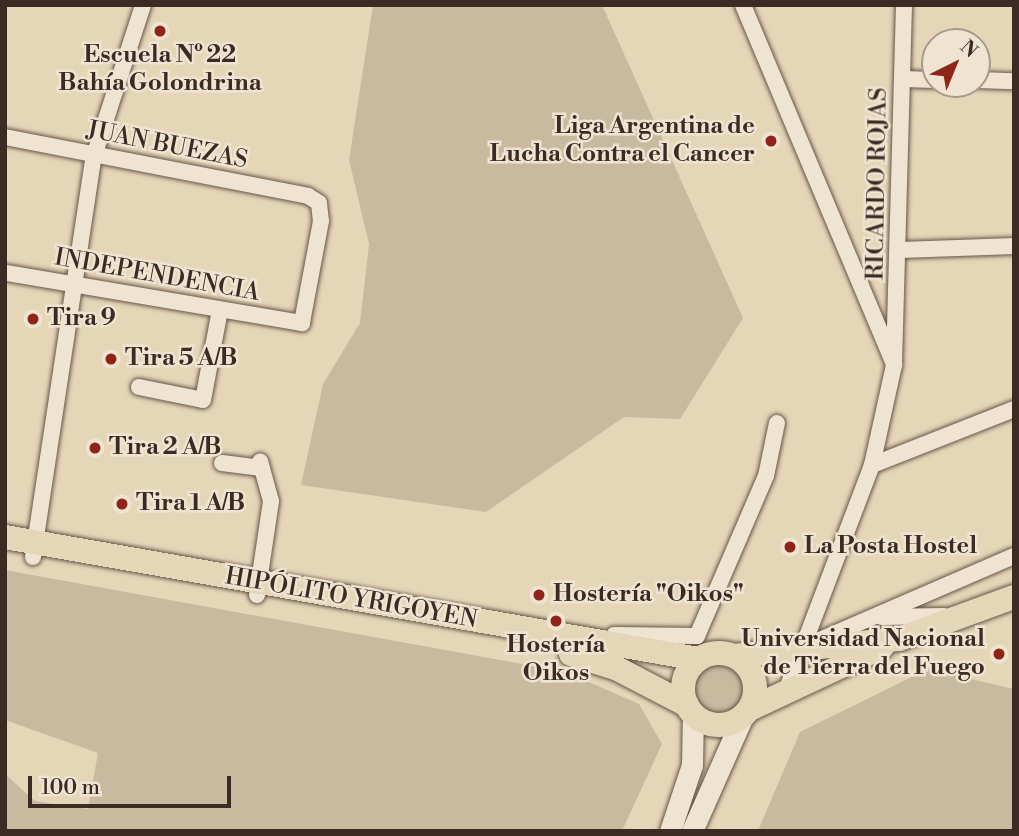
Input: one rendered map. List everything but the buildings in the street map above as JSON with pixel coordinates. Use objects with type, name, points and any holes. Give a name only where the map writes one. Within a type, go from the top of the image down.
[{"type":"main road","name":"HIPÓLITO YRIGOYEN","points":[[5,537],[34,550]]},
{"type":"main road","name":"HIPÓLITO YRIGOYEN","points":[[5,552],[34,550],[589,643],[699,650]]},
{"type":"main road","name":"HIPÓLITO YRIGOYEN","points":[[258,588],[572,654],[618,669],[690,710]]},
{"type":"main road","points":[[690,710],[712,725],[783,696],[899,639],[971,616],[1014,597]]},
{"type":"main road","points":[[670,831],[692,765],[690,710],[683,685],[699,650],[734,656],[797,652],[899,639]]},
{"type":"main road","points":[[692,831],[756,685],[734,656]]},
{"type":"street","points":[[34,550],[72,285],[94,156],[142,5]]},
{"type":"street","points":[[743,5],[894,365]]},
{"type":"street","name":"RICARDO ROJAS","points":[[797,652],[872,465],[894,365],[901,250],[904,5]]},
{"type":"street","points":[[903,79],[921,80]]},
{"type":"street","points":[[991,80],[1014,81]]},
{"type":"street","name":"JUAN BUEZAS","points":[[5,137],[319,203],[302,323]]},
{"type":"street","points":[[901,250],[1014,246]]},
{"type":"street","name":"INDEPENDENCIA","points":[[5,273],[302,323]]},
{"type":"street","points":[[139,387],[203,400],[220,310]]},
{"type":"street","points":[[872,465],[1014,409]]},
{"type":"street","points":[[699,650],[778,441],[777,423]]},
{"type":"street","points":[[222,463],[261,465],[271,501],[258,588]]},
{"type":"street","points":[[783,696],[797,652],[832,630],[875,617],[1014,556]]},
{"type":"street","points":[[813,608],[832,630]]},
{"type":"street","points":[[875,617],[971,616]]},
{"type":"shaded area","points":[[373,5],[602,5],[743,318],[680,419],[624,417],[486,512],[301,485],[323,384],[360,323],[369,244],[349,160]]},
{"type":"shaded area","points":[[5,570],[566,672],[639,704],[662,744],[622,831],[5,831],[5,774],[35,801],[88,809],[98,753],[5,720]]},
{"type":"shaded area","points":[[720,660],[731,662],[740,668],[746,677],[746,699],[740,708],[731,714],[720,716],[709,714],[700,708],[694,699],[692,688],[694,677],[700,668],[709,662]]},
{"type":"shaded area","points":[[928,669],[1014,689],[1014,831],[758,831],[800,732]]},
{"type":"place","name":"Escuela Nº 22 Bahía Golondrina","points":[[160,31]]},
{"type":"place","name":"Liga Argentina de Lucha Contra el Cancer","points":[[771,141]]},
{"type":"place","name":"Tira 9","points":[[33,319]]},
{"type":"place","name":"Tira 5 A/B","points":[[111,359]]},
{"type":"place","name":"Tira 2 A/B","points":[[95,448]]},
{"type":"place","name":"Tira 1 A/B","points":[[122,504]]},
{"type":"place","name":"La Posta Hostel","points":[[790,547]]},
{"type":"place","name":"Hostería \"Oikos\"","points":[[539,595]]},
{"type":"place","name":"Hostería Oikos","points":[[556,621]]},
{"type":"place","name":"Universidad Nacional de Tierra del Fuego","points":[[999,654]]}]
